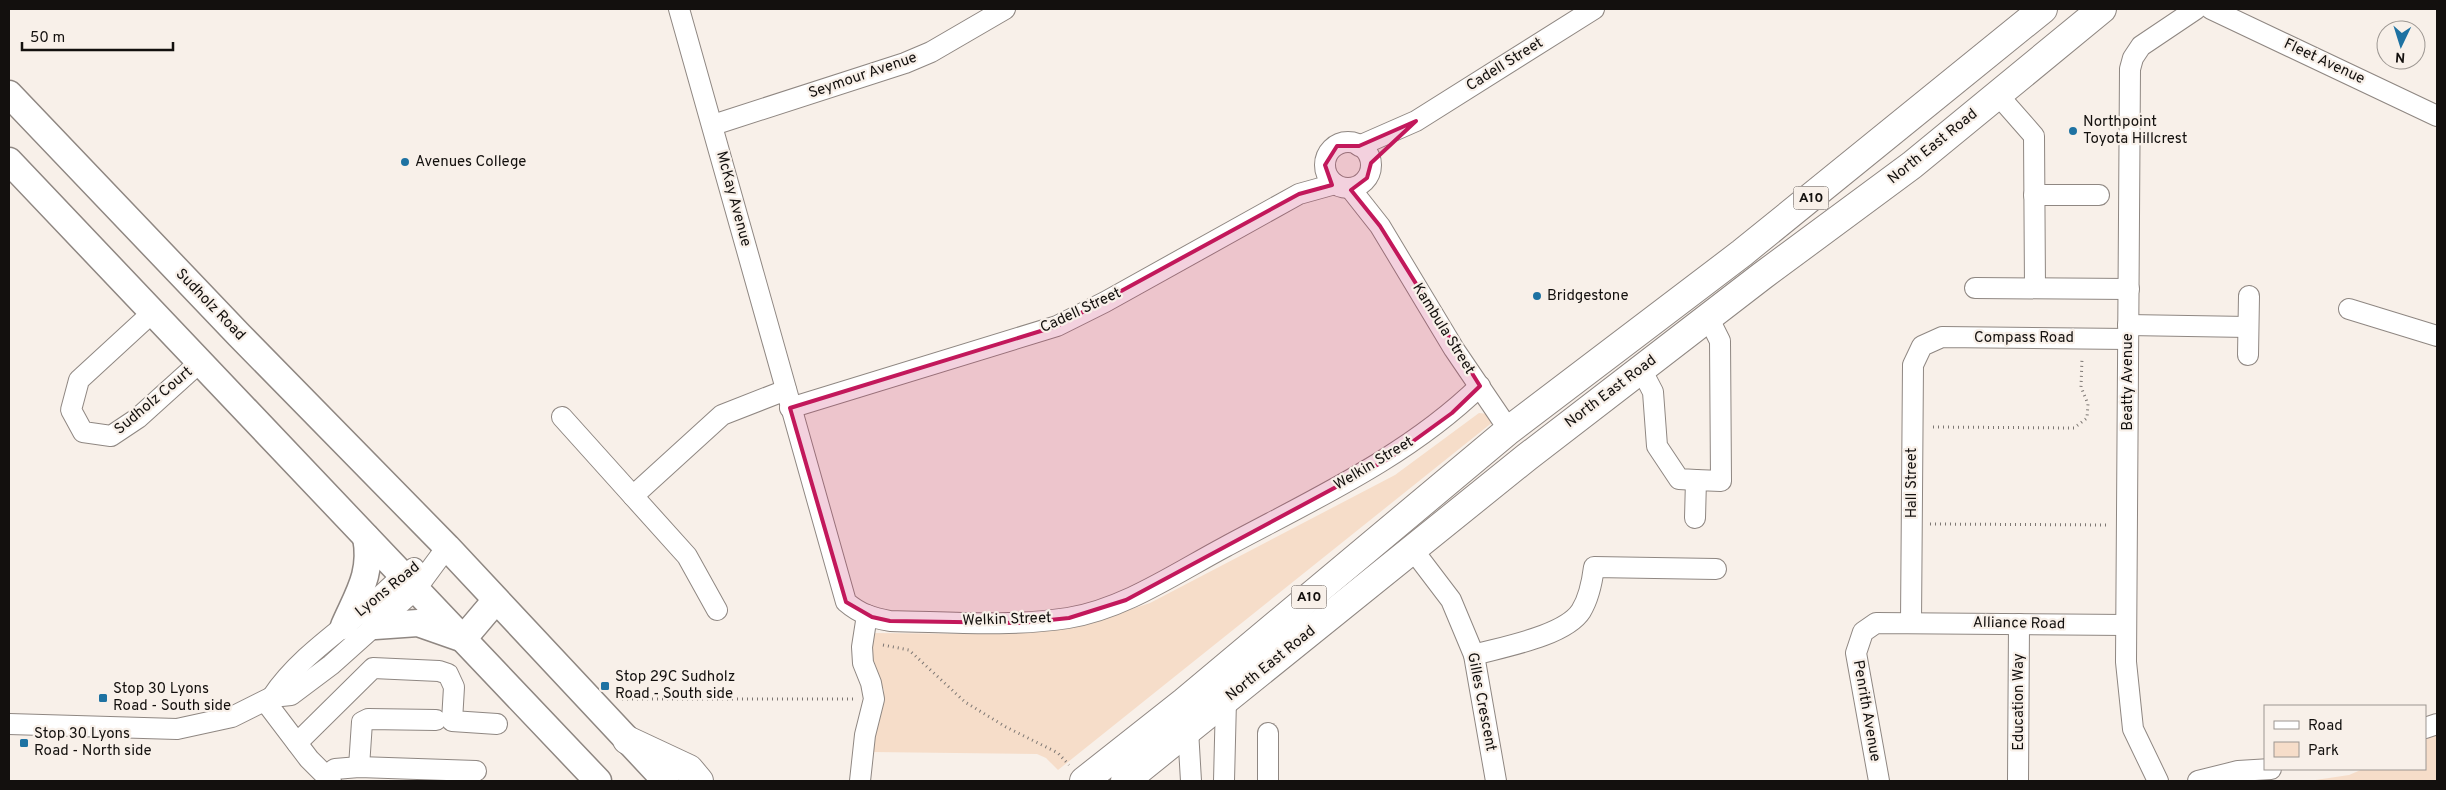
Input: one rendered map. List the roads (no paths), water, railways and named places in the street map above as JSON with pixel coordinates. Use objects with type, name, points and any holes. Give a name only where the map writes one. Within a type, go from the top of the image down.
[{"type":"highway","name":"North East Road","points":[[1125,781],[1413,550],[1526,456],[1912,165],[2102,9]]},
{"type":"highway","name":"North East Road","points":[[1077,774],[1184,702],[1509,430],[1742,254],[2038,10]]},
{"type":"highway","points":[[2038,10],[2050,52]]},
{"type":"highway","points":[[1509,430],[1526,456]]},
{"type":"highway","points":[[627,740],[689,769],[699,781]]},
{"type":"main road","name":"Sudholz Road","points":[[9,94],[239,335],[447,547],[666,781]]},
{"type":"main road","points":[[9,161],[463,639],[567,759],[598,781]]},
{"type":"main road","points":[[344,626],[367,574],[370,555],[366,537]]},
{"type":"main road","points":[[463,639],[496,600]]},
{"type":"main road","points":[[375,626],[418,623],[463,639]]},
{"type":"street","name":"McKay Avenue","points":[[679,9],[713,125],[788,399]]},
{"type":"street","name":"Seymour Avenue","points":[[713,125],[905,63],[931,52],[1005,9]]},
{"type":"street","name":"Cadell Street","points":[[1359,146],[1416,121],[1594,9]]},
{"type":"street","name":"Beatty Avenue","points":[[2158,781],[2133,729],[2126,662],[2130,69],[2133,58],[2140,46],[2196,9]]},
{"type":"street","name":"Fleet Avenue","points":[[2211,9],[2437,116]]},
{"type":"street","points":[[1998,95],[2034,136],[2035,288]]},
{"type":"street","name":"Cadell Street","points":[[632,496],[722,415],[1057,326],[1105,302],[1299,194],[1356,178],[1416,121]]},
{"type":"street","points":[[1344,143],[1359,146],[1366,151],[1356,178],[1326,172],[1325,165],[1331,150],[1344,143]]},
{"type":"street","name":"Cadell Street","points":[[1299,194],[1325,165]]},
{"type":"street","name":"Kambula Street","points":[[1356,178],[1380,226],[1454,349],[1509,430]]},
{"type":"street","points":[[2034,195],[2099,195]]},
{"type":"street","points":[[1975,288],[2129,289]]},
{"type":"street","points":[[2248,355],[2249,296]]},
{"type":"street","points":[[2349,309],[2398,326],[2437,336]]},
{"type":"street","name":"Sudholz Court","points":[[153,312],[79,380],[71,410],[83,432],[111,436],[138,418],[200,362]]},
{"type":"street","points":[[1641,369],[1653,392],[1656,446],[1679,479],[1721,481],[1720,341],[1708,317]]},
{"type":"street","name":"Compass Road","points":[[1922,346],[1942,337],[2248,327]]},
{"type":"street","name":"Hall Street","points":[[1911,622],[1913,365],[1922,346]]},
{"type":"street","name":"Welkin Street","points":[[788,399],[846,602],[856,611],[867,616],[890,621],[1021,623],[1069,618],[1126,600],[1390,458],[1452,414],[1480,386]]},
{"type":"street","points":[[562,417],[687,556],[717,610]]},
{"type":"street","points":[[1695,518],[1696,480]]},
{"type":"street","name":"Lyons Road","points":[[269,699],[286,676],[344,626],[409,582],[447,547]]},
{"type":"street","name":"Gilles Crescent","points":[[1413,550],[1450,600],[1474,655],[1496,781]]},
{"type":"street","points":[[1474,655],[1564,626],[1580,612],[1592,587],[1594,567],[1716,569]]},
{"type":"street","name":"Lyons Road","points":[[9,724],[177,729],[232,717],[269,699],[291,695],[304,688],[375,626],[409,582]]},
{"type":"street","points":[[860,781],[865,735],[874,699],[863,663],[862,647],[867,616]]},
{"type":"street","name":"Alliance Road","points":[[1911,622],[2126,626]]},
{"type":"street","name":"Penrith Avenue","points":[[1879,781],[1856,653],[1863,632],[1876,623],[1911,622]]},
{"type":"street","name":"Education Way","points":[[2018,781],[2019,624]]},
{"type":"street","points":[[297,743],[373,668],[439,671],[448,674],[454,687],[452,722],[497,724]]},
{"type":"street","points":[[269,699],[297,743],[328,779],[334,769],[359,767],[476,771]]},
{"type":"street","points":[[1224,781],[1226,700]]},
{"type":"street","points":[[359,767],[362,722],[368,719],[436,720]]},
{"type":"street","points":[[1188,730],[1190,781]]},
{"type":"street","points":[[1268,733],[1268,781]]},
{"type":"street","points":[[2198,781],[2238,771],[2264,769]]},
{"type":"place","name":"Northpoint Toyota Hillcrest","points":[[2073,131]]},
{"type":"place","name":"Avenues College","points":[[405,162]]},
{"type":"place","name":"Bridgestone","points":[[1537,296]]},
{"type":"place","name":"Stop 29C Sudholz Road - South side","points":[[605,686]]},
{"type":"place","name":"Stop 30 Lyons Road - South side","points":[[103,698]]},
{"type":"place","name":"Stop 30 Lyons Road - North side","points":[[24,743]]}]
